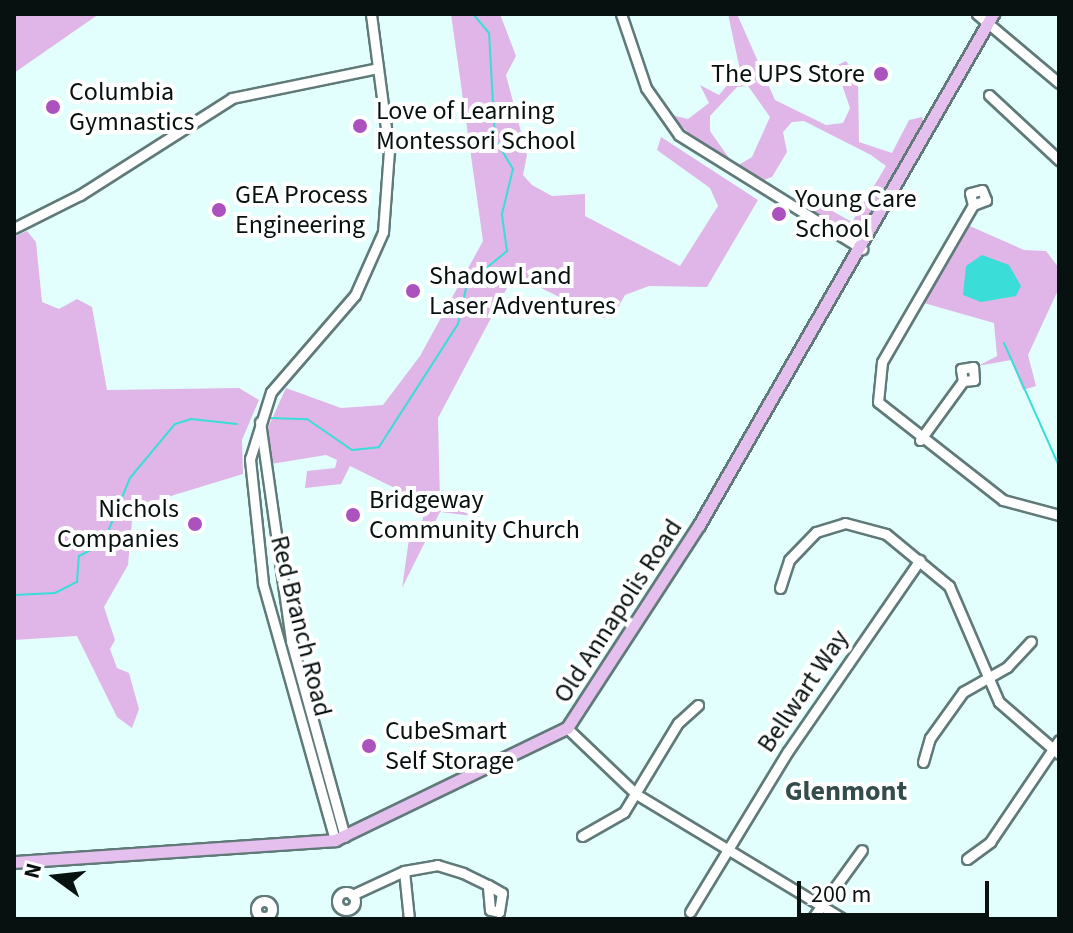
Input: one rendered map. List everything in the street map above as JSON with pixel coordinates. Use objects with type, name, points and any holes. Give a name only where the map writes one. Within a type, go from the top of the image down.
[{"type":"main road","name":"Old Annapolis Road","points":[[14,862],[340,838],[567,728],[626,646],[862,249],[990,18]]},
{"type":"street","name":"Red Branch Road","points":[[340,838],[261,571],[250,459],[260,419],[279,381],[355,295],[380,241],[390,171],[371,14]]},
{"type":"street","points":[[621,14],[646,88],[679,135],[862,249]]},
{"type":"street","points":[[977,14],[990,18],[1059,83]]},
{"type":"street","points":[[14,228],[80,195],[232,98],[378,68]]},
{"type":"street","points":[[989,95],[1059,160]]},
{"type":"street","points":[[973,205],[877,372],[878,402],[920,440],[1014,507],[1059,515]]},
{"type":"street","points":[[920,440],[963,381]]},
{"type":"street","name":"Red Branch Road","points":[[260,419],[291,641],[340,838]]},
{"type":"street","points":[[780,588],[800,545],[835,524],[877,529],[920,560],[958,598],[985,678],[1018,724],[1057,748],[990,842],[967,859]]},
{"type":"street","name":"Bellwart Way","points":[[690,912],[920,560]]},
{"type":"street","points":[[923,762],[956,700],[1031,641]]},
{"type":"street","points":[[582,836],[617,818],[636,794],[678,723],[698,705]]},
{"type":"street","points":[[567,728],[636,794],[843,919]]},
{"type":"street","points":[[812,919],[862,850]]},
{"type":"street","points":[[352,895],[404,871],[437,865],[488,885]]},
{"type":"street","points":[[404,871],[409,919]]},
{"type":"shaded area","points":[[14,14],[99,14],[14,73]]},
{"type":"shaded area","points":[[451,14],[500,14],[516,56],[506,75],[527,155],[523,175],[532,185],[552,196],[585,194],[585,216],[680,266],[718,206],[710,188],[657,150],[661,137],[758,200],[707,287],[649,286],[625,295],[613,316],[602,318],[535,285],[508,286],[438,418],[440,502],[473,516],[440,512],[402,588],[409,539],[423,519],[421,501],[350,466],[341,484],[305,488],[307,471],[335,468],[337,460],[326,455],[271,464],[265,434],[286,388],[341,408],[383,405],[420,356],[483,241]]},
{"type":"shaded area","points":[[728,14],[737,14],[775,100],[826,125],[843,123],[850,108],[839,76],[819,74],[846,61],[858,77],[859,142],[892,153],[909,120],[922,117],[925,127],[881,206],[856,227],[834,228],[800,201],[809,198],[852,222],[886,166],[871,155],[804,121],[792,122],[783,132],[787,152],[772,177],[756,183],[737,166],[752,157],[770,117],[748,86],[737,87],[710,116],[710,131],[729,158],[711,156],[671,115],[688,119],[709,103],[700,85],[719,95],[740,70]]},
{"type":"shaded area","points":[[963,223],[1024,250],[1046,251],[1059,268],[1059,288],[1028,355],[1036,386],[1023,390],[1011,360],[978,366],[997,356],[994,323],[917,301]]},
{"type":"shaded area","points":[[27,231],[36,242],[42,302],[59,309],[77,299],[92,307],[107,390],[239,388],[259,400],[242,440],[243,474],[138,506],[132,521],[128,565],[104,607],[115,640],[110,649],[117,668],[129,673],[139,709],[132,728],[117,717],[77,636],[14,640],[14,237]]},
{"type":"water","points":[[982,255],[1009,265],[1021,286],[1016,296],[981,302],[963,295],[966,266]]},
{"type":"waterway","points":[[270,418],[307,419],[352,450],[379,447],[458,324],[467,284],[507,251],[502,214],[513,169],[495,139],[489,33],[473,14]]},
{"type":"waterway","points":[[1004,343],[1059,466]]},
{"type":"waterway","points":[[14,595],[55,593],[77,582],[79,556],[103,544],[130,478],[175,424],[191,419],[237,424]]},
{"type":"place","name":"The UPS Store","points":[[881,74]]},
{"type":"place","name":"Columbia Gymnastics","points":[[53,107]]},
{"type":"place","name":"Love of Learning Montessori School","points":[[360,126]]},
{"type":"place","name":"GEA Process Engineering","points":[[219,210]]},
{"type":"place","name":"Young Care School","points":[[779,214]]},
{"type":"place","name":"ShadowLand Laser Adventures","points":[[413,291]]},
{"type":"place","name":"Bridgeway Community Church","points":[[353,515]]},
{"type":"place","name":"Nichols Companies","points":[[195,524]]},
{"type":"place","name":"CubeSmart Self Storage","points":[[369,746]]},
{"type":"district","name":"Glenmont","points":[[846,791]]}]
